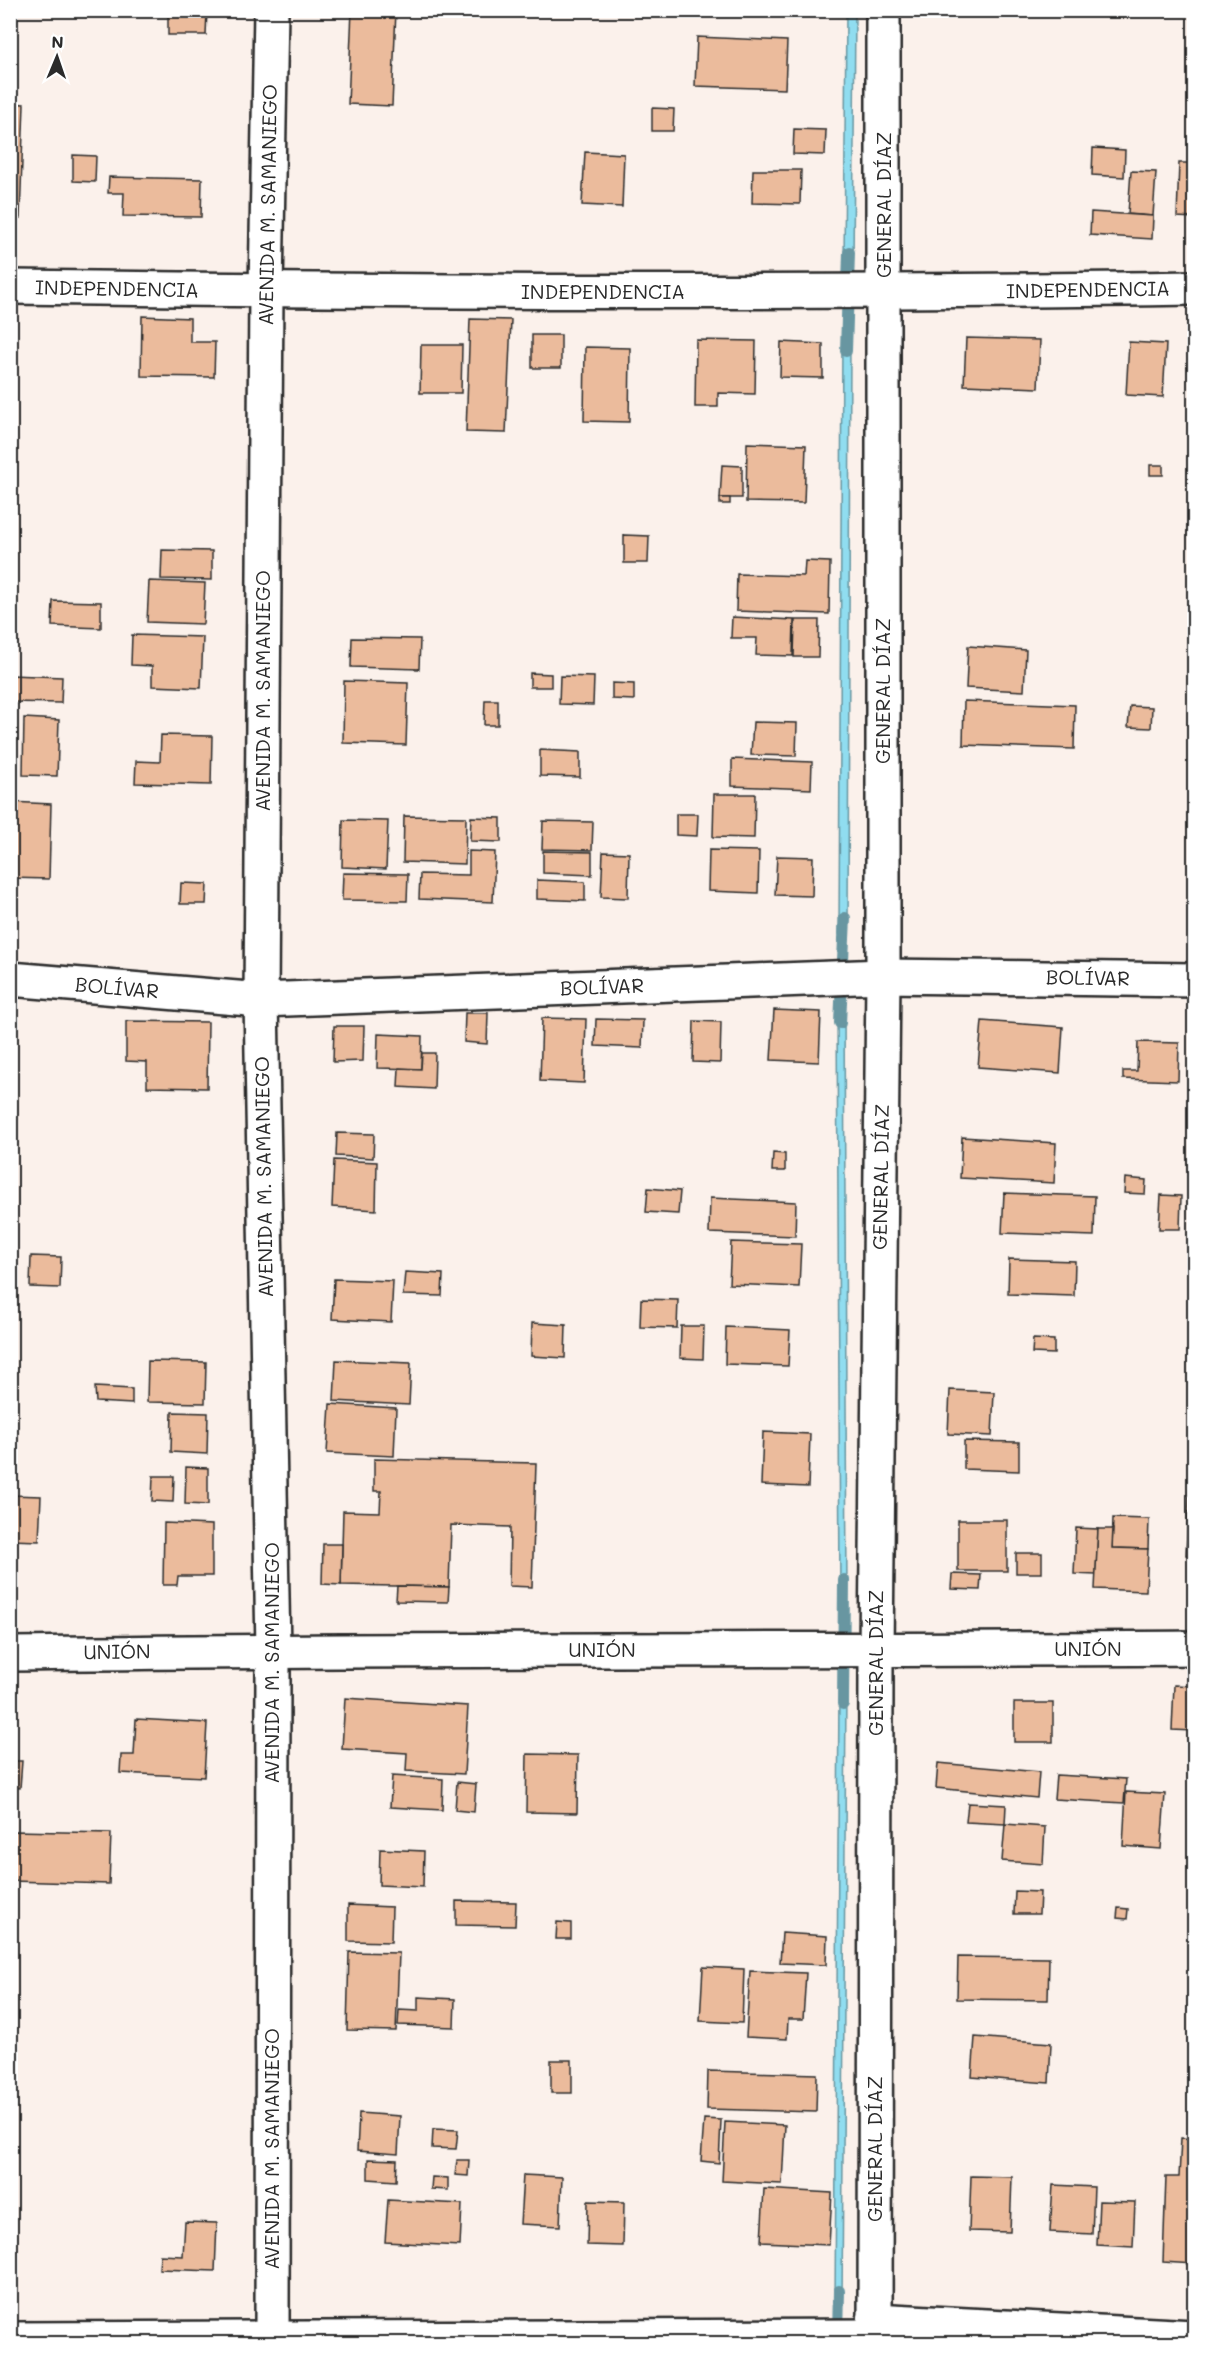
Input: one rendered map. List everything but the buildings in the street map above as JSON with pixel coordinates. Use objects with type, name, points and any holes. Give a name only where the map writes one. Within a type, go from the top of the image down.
[{"type":"street","name":"AVENIDA M. SAMANIEGO","points":[[271,10],[266,291],[261,1000],[273,1650],[272,2341]]},
{"type":"street","name":"GENERAL DÍAZ","points":[[860,2334],[853,1650],[882,976],[859,292],[883,10]]},
{"type":"street","name":"INDEPENDENCIA","points":[[10,287],[266,291],[859,292],[1194,288]]},
{"type":"street","name":"BOLÍVAR","points":[[10,980],[261,1000],[882,976],[1194,980]]},
{"type":"street","name":"UNIÓN","points":[[10,1654],[273,1650],[1194,1648]]},
{"type":"street","points":[[10,2339],[272,2341],[860,2334],[1194,2337]]},
{"type":"water","points":[[846,11],[855,11],[853,268],[844,268]]},
{"type":"water","points":[[850,336],[848,933],[839,934],[842,337]]},
{"type":"water","points":[[837,1008],[844,1008],[847,1595],[840,1595]]},
{"type":"water","points":[[839,1689],[846,1689],[842,2306],[835,2306]]},
{"type":"waterway","points":[[846,351],[849,252]]},
{"type":"waterway","points":[[840,1023],[845,918]]},
{"type":"waterway","points":[[843,1704],[844,1580]]},
{"type":"waterway","points":[[838,2334],[839,2291]]}]
